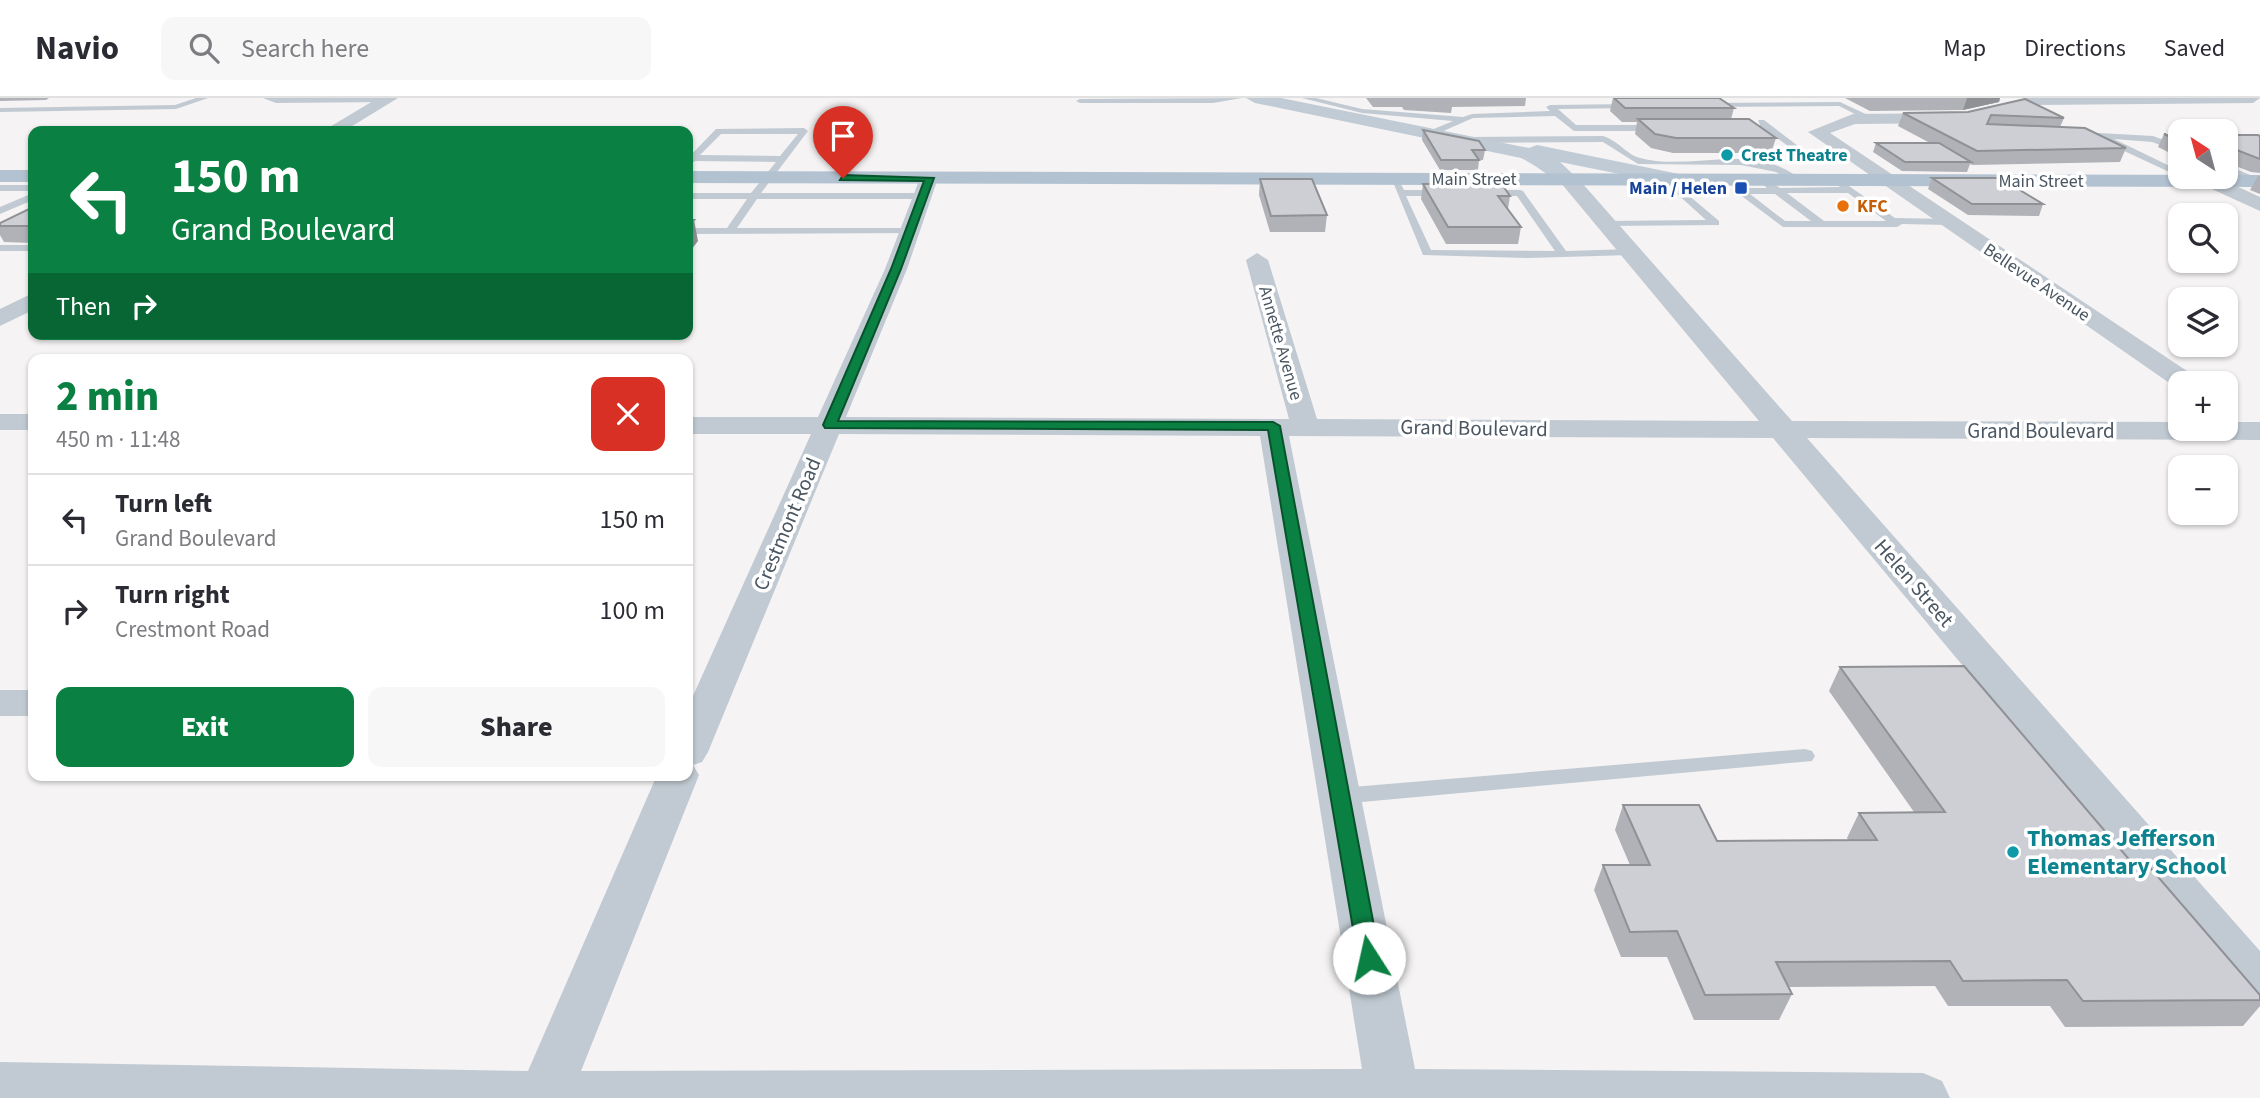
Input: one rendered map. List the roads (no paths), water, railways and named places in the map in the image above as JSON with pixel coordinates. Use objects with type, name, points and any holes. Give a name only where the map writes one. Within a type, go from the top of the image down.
[{"type":"main road","name":"Main Street","points":[[693,167],[770,178],[919,207],[1569,179],[1846,187],[1887,180],[2168,176]]},
{"type":"main road","points":[[0,176],[28,176]]},
{"type":"main road","name":"Main Street","points":[[2238,179],[2259,181]]},
{"type":"street","points":[[1255,98],[1673,180]]},
{"type":"street","points":[[1868,117],[1984,116],[2025,102],[2054,99],[2253,98]]},
{"type":"street","points":[[341,126],[388,99]]},
{"type":"street","name":"Bellevue Avenue","points":[[1868,117],[1835,123],[1816,132],[2169,371]]},
{"type":"street","points":[[1495,145],[1540,158],[1569,179]]},
{"type":"street","name":"Helen Street","points":[[1569,179],[2260,986]]},
{"type":"street","points":[[2227,189],[2260,205]]},
{"type":"street","name":"Crestmont Road","points":[[693,740],[830,425],[919,207]]},
{"type":"street","name":"Annette Avenue","points":[[1257,260],[1289,426],[1340,796],[1393,1093]]},
{"type":"street","points":[[0,319],[28,303]]},
{"type":"street","points":[[2238,418],[2258,431]]},
{"type":"street","points":[[0,422],[28,422]]},
{"type":"street","name":"Grand Boulevard","points":[[693,425],[2258,431]]},
{"type":"street","points":[[0,702],[28,703]]},
{"type":"street","points":[[543,1097],[675,781]]},
{"type":"street","points":[[0,1086],[543,1097],[1393,1093],[1923,1098]]},
{"type":"lane","points":[[0,110],[176,107],[204,98]]},
{"type":"lane","points":[[267,98],[276,101],[388,99]]},
{"type":"lane","points":[[1080,101],[1213,101],[1238,98]]},
{"type":"lane","points":[[1306,98],[1362,111],[1462,119]]},
{"type":"lane","points":[[1541,98],[1574,128],[1672,128]]},
{"type":"lane","points":[[1829,98],[1868,117]]},
{"type":"lane","points":[[1695,105],[1840,104]]},
{"type":"lane","points":[[1735,105],[1798,149]]},
{"type":"lane","points":[[1433,133],[1472,116],[1643,106]]},
{"type":"lane","points":[[1727,128],[1769,128]]},
{"type":"lane","points":[[693,161],[719,131],[804,131],[797,147],[783,159],[753,196],[733,227]]},
{"type":"lane","points":[[713,158],[737,131]]},
{"type":"lane","points":[[2064,135],[2153,139],[2168,145]]},
{"type":"lane","points":[[2104,138],[2168,163]]},
{"type":"lane","points":[[1472,140],[1603,139],[1619,144],[1630,158],[1638,161],[1760,163],[1781,169],[1779,184]]},
{"type":"lane","points":[[693,165],[713,158],[783,159]]},
{"type":"lane","points":[[1607,224],[1715,223],[1673,180]]},
{"type":"lane","points":[[1779,184],[1820,223],[1897,224],[1846,187]]},
{"type":"lane","points":[[1779,184],[1740,191],[1783,224],[1881,219],[1851,197],[1846,187]]},
{"type":"lane","points":[[1397,186],[1453,193]]},
{"type":"lane","points":[[1397,186],[1427,253],[1631,252]]},
{"type":"lane","points":[[0,188],[28,188]]},
{"type":"lane","points":[[1480,193],[1520,193],[1563,254]]},
{"type":"lane","points":[[693,195],[753,196],[919,207]]},
{"type":"lane","points":[[0,211],[28,198]]},
{"type":"lane","points":[[864,221],[919,207]]},
{"type":"lane","points":[[693,231],[919,207]]},
{"type":"lane","points":[[733,227],[836,221]]},
{"type":"lane","points":[[1893,221],[1948,222]]},
{"type":"lane","points":[[0,248],[28,248]]},
{"type":"lane","points":[[1340,796],[1805,756]]},
{"type":"place","name":"Crest Theatre","points":[[1727,155]]},
{"type":"place","name":"Main / Helen","points":[[1741,188]]},
{"type":"place","name":"KFC","points":[[1843,206]]},
{"type":"place","name":"Thomas Jefferson Elementary School","points":[[2013,852]]}]
